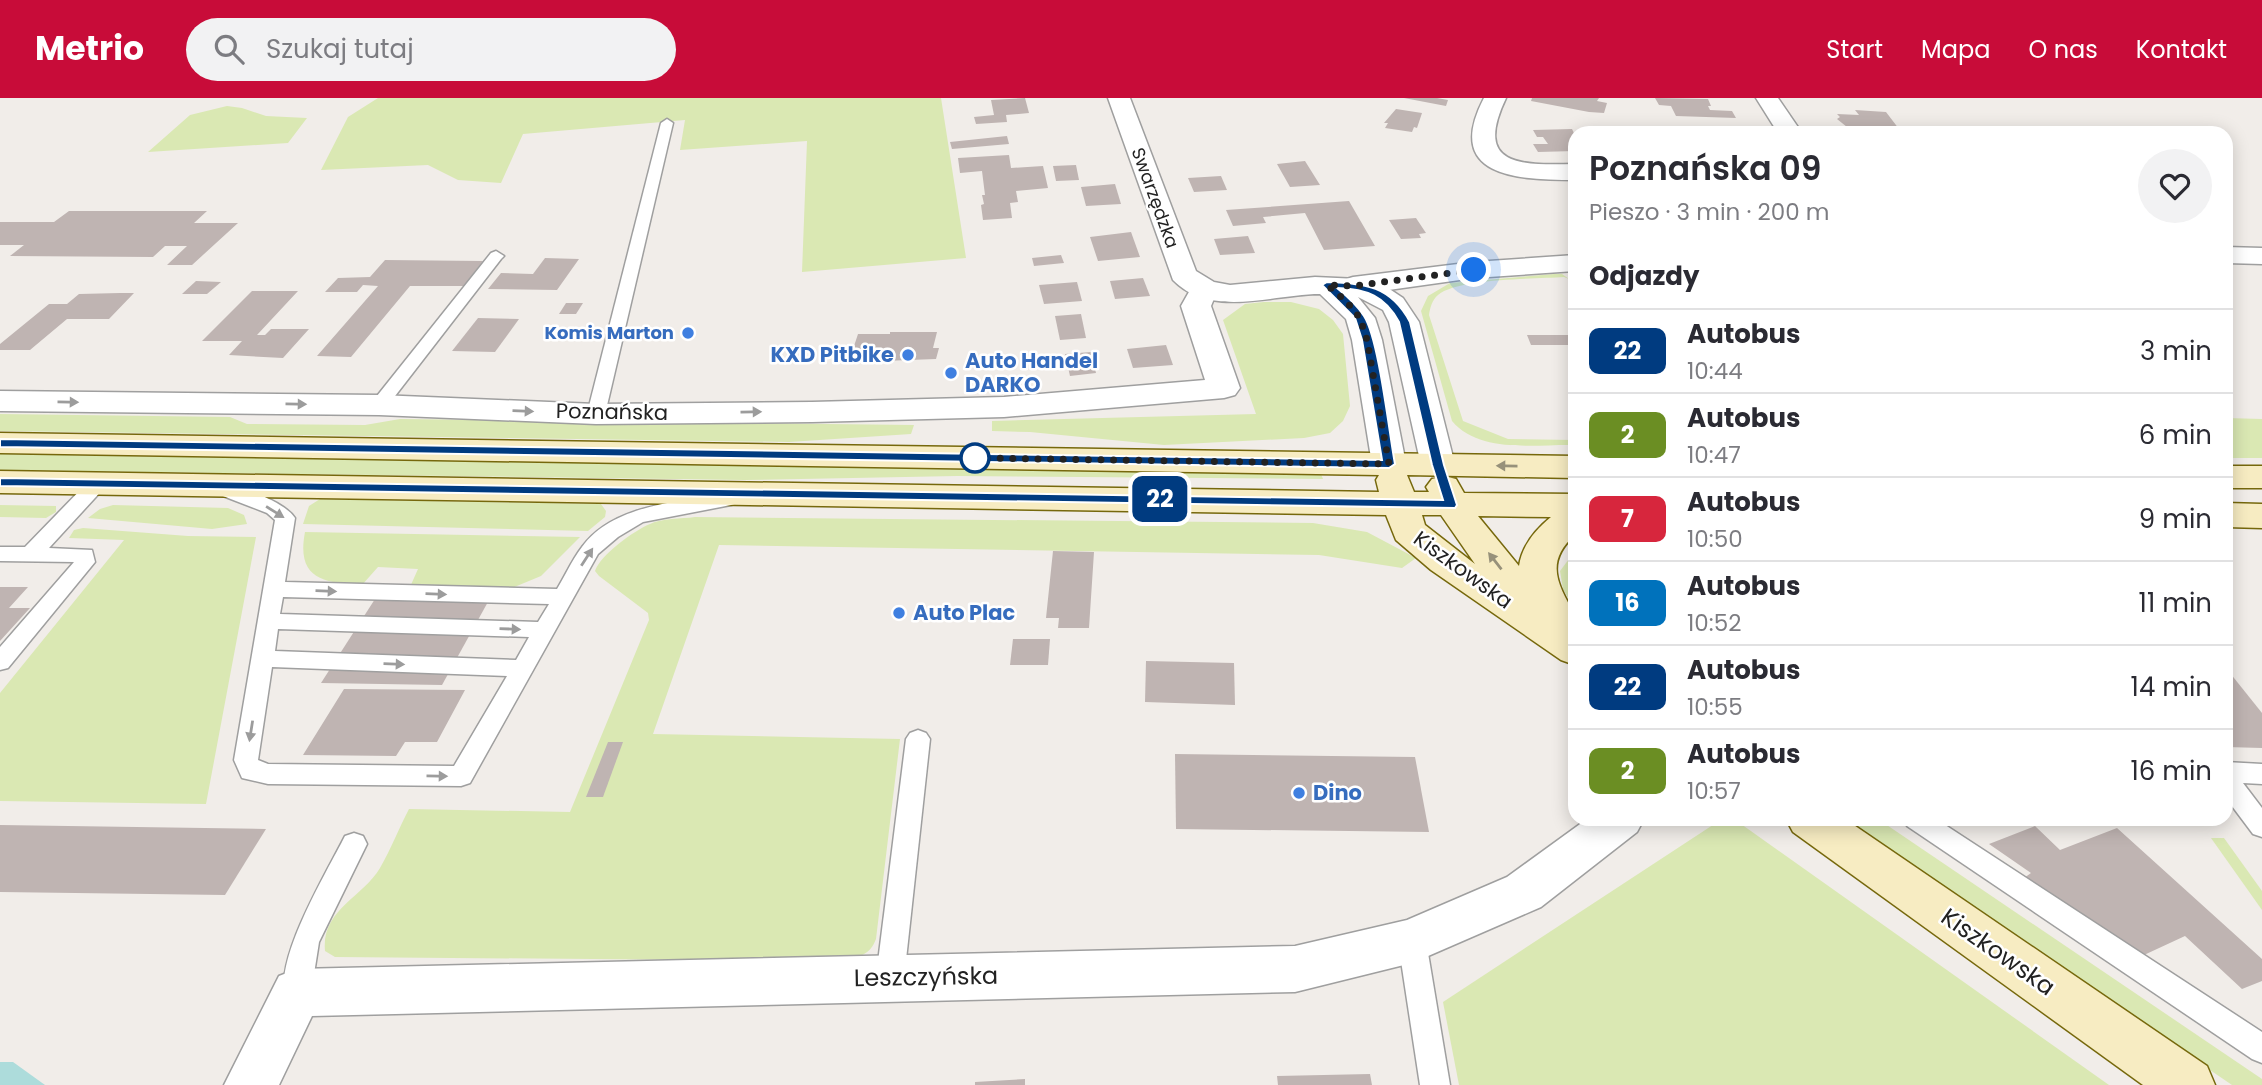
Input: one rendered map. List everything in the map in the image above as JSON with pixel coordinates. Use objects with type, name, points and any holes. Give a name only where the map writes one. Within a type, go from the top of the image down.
[{"type":"main road","name":"Poznańska","points":[[0,443],[1568,467]]},
{"type":"main road","name":"Kiszkowska","points":[[1389,464],[1409,531],[1436,554],[1568,641]]},
{"type":"main road","points":[[1438,465],[1450,505]]},
{"type":"main road","points":[[2233,477],[2262,477]]},
{"type":"main road","points":[[0,482],[1568,506]]},
{"type":"main road","name":"Kiszkowska","points":[[1450,505],[1512,583],[1568,639]]},
{"type":"main road","points":[[2233,515],[2262,516]]},
{"type":"main road","points":[[1568,522],[1538,553],[1537,578],[1549,606],[1568,635]]},
{"type":"main road","name":"Kiszkowska","points":[[1819,826],[2188,1085]]},
{"type":"street","name":"Swarzędzka","points":[[1119,98],[1183,274],[1190,283],[1204,289]]},
{"type":"street","points":[[1495,98],[1482,134],[1482,143],[1493,159],[1521,170],[1568,172]]},
{"type":"street","points":[[1767,98],[1785,126]]},
{"type":"street","points":[[2233,255],[2262,256]]},
{"type":"street","points":[[1204,289],[1230,294],[1568,263]]},
{"type":"street","points":[[1340,285],[1346,301],[1360,318],[1367,340],[1389,464]]},
{"type":"street","points":[[1340,285],[1377,292],[1395,305],[1404,322],[1438,465]]},
{"type":"street","name":"Poznańska","points":[[0,401],[379,405],[596,414],[991,407],[1224,388],[1196,306],[1204,289]]},
{"type":"street","points":[[2233,523],[2262,527]]},
{"type":"street","name":"Leszczyńska","points":[[297,993],[1295,969],[1412,941],[1524,892],[1612,826]]},
{"type":"street","points":[[251,1085],[297,993]]},
{"type":"lane","points":[[596,414],[667,124]]},
{"type":"lane","points":[[379,405],[496,256]]},
{"type":"lane","points":[[31,554],[99,483]]},
{"type":"lane","points":[[212,485],[274,509],[285,518],[246,760],[251,771],[268,774],[461,776],[590,550],[611,532],[637,517],[762,492]]},
{"type":"lane","points":[[0,554],[85,555],[85,562],[0,662]]},
{"type":"lane","points":[[274,589],[564,597]]},
{"type":"lane","points":[[268,621],[545,630]]},
{"type":"lane","points":[[262,659],[523,668]]},
{"type":"lane","points":[[890,978],[918,739]]},
{"type":"lane","points":[[2233,772],[2262,774]]},
{"type":"lane","points":[[2233,788],[2262,827]]},
{"type":"lane","points":[[1927,826],[2262,1049]]},
{"type":"lane","points":[[297,993],[306,940],[355,844]]},
{"type":"lane","points":[[1412,941],[1435,1085]]},
{"type":"green space","points":[[378,98],[941,98],[966,258],[802,272],[807,141],[680,150],[685,120],[523,134],[501,183],[458,180],[428,165],[321,170],[348,117]]},
{"type":"green space","points":[[227,106],[266,116],[307,118],[288,143],[148,152],[190,115]]},
{"type":"green space","points":[[1554,274],[1562,274],[1568,278],[1497,280],[1462,285],[1438,295],[1429,315],[1463,421],[1508,439],[1568,440],[1568,445],[1493,443],[1477,439],[1452,421],[1421,311],[1428,296],[1450,283]]},
{"type":"green space","points":[[1291,302],[1319,309],[1333,320],[1343,334],[1350,406],[1343,421],[1330,433],[1304,438],[1164,445],[992,431],[992,421],[1256,414],[1223,320],[1245,304]]},
{"type":"green space","points":[[0,414],[230,417],[247,424],[365,425],[400,419],[914,425],[911,434],[789,442],[0,431]]},
{"type":"green space","points":[[2233,418],[2262,419],[2262,458],[2233,458]]},
{"type":"green space","points":[[0,454],[1321,474],[1323,479],[957,476],[745,480],[0,470]]},
{"type":"green space","points":[[320,499],[601,504],[606,511],[605,517],[588,531],[303,524],[309,506]]},
{"type":"green space","points":[[0,505],[56,506],[56,512],[46,518],[0,517]]},
{"type":"green space","points":[[113,505],[228,508],[244,515],[247,524],[212,529],[88,518],[100,509]]},
{"type":"green space","points":[[695,517],[1313,523],[1367,532],[1416,558],[1402,568],[1319,555],[719,545],[653,734],[900,739],[876,939],[871,949],[843,961],[335,957],[325,951],[325,937],[329,925],[344,905],[380,868],[409,809],[570,812],[649,620],[648,613],[595,571],[611,551],[644,527],[660,521]]},
{"type":"green space","points":[[83,528],[188,536],[256,537],[206,804],[0,801],[0,693],[124,540],[69,538],[74,530]]},
{"type":"green space","points":[[305,532],[580,537],[541,576],[512,588],[410,587],[418,569],[378,567],[362,585],[324,580],[309,569],[305,560]]},
{"type":"green space","points":[[1568,560],[1568,598],[1563,589],[1560,571]]},
{"type":"green space","points":[[1711,826],[1744,826],[2109,1085],[1459,1085],[1443,1002]]},
{"type":"green space","points":[[1852,826],[1888,826],[2262,1079],[2262,1085],[2232,1085]]},
{"type":"green space","points":[[2211,838],[2224,838],[2262,891],[2262,910]]},
{"type":"water","points":[[0,1062],[13,1062],[45,1085],[0,1085]]},
{"type":"building","points":[[1025,98],[1029,113],[1006,115],[1007,122],[976,124],[974,117],[994,115],[991,100]]},
{"type":"building","points":[[1404,98],[1437,98],[1448,100],[1446,106]]},
{"type":"building","points":[[1532,98],[1599,98],[1597,101],[1607,103],[1604,113],[1589,112],[1531,101]]},
{"type":"building","points":[[1655,98],[1708,99],[1710,110],[1732,111],[1736,118],[1676,116],[1671,106],[1659,105]]},
{"type":"building","points":[[1396,109],[1422,113],[1417,128],[1414,127],[1412,132],[1385,128],[1388,123],[1384,123]]},
{"type":"building","points":[[1855,110],[1886,112],[1897,126],[1846,126],[1837,119],[1840,117],[1837,114],[1859,115]]},
{"type":"building","points":[[1568,129],[1568,151],[1538,152],[1533,144],[1548,144],[1543,137],[1537,137],[1533,130]]},
{"type":"building","points":[[1007,136],[1009,144],[952,149],[950,142]]},
{"type":"building","points":[[1009,155],[1011,168],[1043,166],[1048,188],[1016,191],[1018,202],[1010,203],[1012,218],[983,220],[981,205],[984,204],[982,195],[985,195],[982,171],[960,173],[958,158]]},
{"type":"building","points":[[1305,161],[1320,185],[1290,187],[1277,164]]},
{"type":"building","points":[[1076,165],[1079,180],[1056,181],[1053,166]]},
{"type":"building","points":[[1221,176],[1227,190],[1194,192],[1188,178]]},
{"type":"building","points":[[1115,184],[1121,204],[1086,206],[1081,187]]},
{"type":"building","points":[[1349,201],[1375,246],[1324,250],[1305,213],[1263,217],[1266,223],[1233,226],[1226,210]]},
{"type":"building","points":[[69,211],[207,211],[194,223],[238,223],[192,265],[167,265],[187,246],[165,246],[153,257],[10,256],[24,245],[0,245],[0,222],[54,222]]},
{"type":"building","points":[[1416,218],[1426,233],[1419,234],[1421,238],[1401,239],[1389,220]]},
{"type":"building","points":[[1131,232],[1140,257],[1098,261],[1090,237]]},
{"type":"building","points":[[1248,236],[1255,253],[1220,255],[1214,239]]},
{"type":"building","points":[[1061,255],[1064,263],[1034,266],[1032,258]]},
{"type":"building","points":[[545,258],[579,259],[557,290],[488,289],[501,273],[533,274]]},
{"type":"building","points":[[385,260],[483,261],[464,286],[410,286],[351,357],[317,356],[378,286],[363,285],[357,292],[325,292],[338,278],[370,277]]},
{"type":"building","points":[[1143,278],[1150,296],[1115,299],[1110,281]]},
{"type":"building","points":[[196,281],[221,282],[207,294],[182,294]]},
{"type":"building","points":[[1077,282],[1082,301],[1044,304],[1039,285]]},
{"type":"building","points":[[252,291],[298,291],[257,335],[265,335],[271,329],[309,329],[283,358],[229,355],[242,341],[202,341]]},
{"type":"building","points":[[134,293],[109,319],[67,319],[30,350],[0,350],[0,344],[49,304],[67,304],[79,294]]},
{"type":"building","points":[[566,303],[583,303],[576,314],[559,314]]},
{"type":"building","points":[[1081,314],[1086,338],[1060,340],[1055,316]]},
{"type":"building","points":[[478,318],[519,319],[495,352],[452,351]]},
{"type":"building","points":[[937,332],[933,348],[939,348],[936,359],[883,361],[884,355],[851,355],[858,334]]},
{"type":"building","points":[[1527,335],[1568,335],[1568,345],[1531,345]]},
{"type":"building","points":[[1166,345],[1173,365],[1133,368],[1127,349]]},
{"type":"building","points":[[1091,352],[1096,373],[1070,376],[1065,354]]},
{"type":"building","points":[[1053,551],[1094,552],[1089,628],[1058,628],[1059,618],[1046,618]]},
{"type":"building","points":[[0,587],[28,587],[9,608],[30,608],[0,641]]},
{"type":"building","points":[[375,599],[489,600],[442,685],[321,683]]},
{"type":"building","points":[[1013,639],[1050,639],[1048,665],[1010,665]]},
{"type":"building","points":[[1146,661],[1234,663],[1235,705],[1145,702]]},
{"type":"building","points":[[2233,677],[2262,713],[2262,748],[2233,747]]},
{"type":"building","points":[[344,689],[465,690],[437,742],[405,742],[396,756],[303,755]]},
{"type":"building","points":[[608,742],[623,742],[603,797],[586,797]]},
{"type":"building","name":"Dino","points":[[1175,754],[1415,757],[1429,832],[1176,829]]},
{"type":"building","points":[[0,825],[266,829],[225,895],[0,892]]},
{"type":"building","points":[[2035,826],[2060,850],[2117,828],[2262,959],[2262,981],[2242,989],[2185,936],[2144,955],[2024,878],[2031,873],[1989,844]]},
{"type":"building","points":[[1370,1074],[1372,1085],[1278,1085],[1277,1076]]},
{"type":"building","points":[[1025,1079],[1025,1085],[975,1085],[975,1082]]},
{"type":"bus line","name":"22","points":[[0,443],[1389,464],[1367,340],[1360,318],[1346,301],[1327,285],[1353,286],[1377,292],[1395,305],[1404,322],[1450,505],[0,482]]},
{"type":"place","name":"Komis Marton","points":[[688,333]]},
{"type":"place","name":"KXD Pitbike","points":[[908,355]]},
{"type":"place","name":"Auto Handel DARKO","points":[[951,373]]},
{"type":"place","name":"Auto Plac","points":[[899,613]]},
{"type":"place","name":"Dino","points":[[1299,793]]},
{"type":"route","points":[[975,458],[1389,464],[1367,340],[1360,318],[1346,301],[1327,285],[1353,286],[1474,270]]}]
